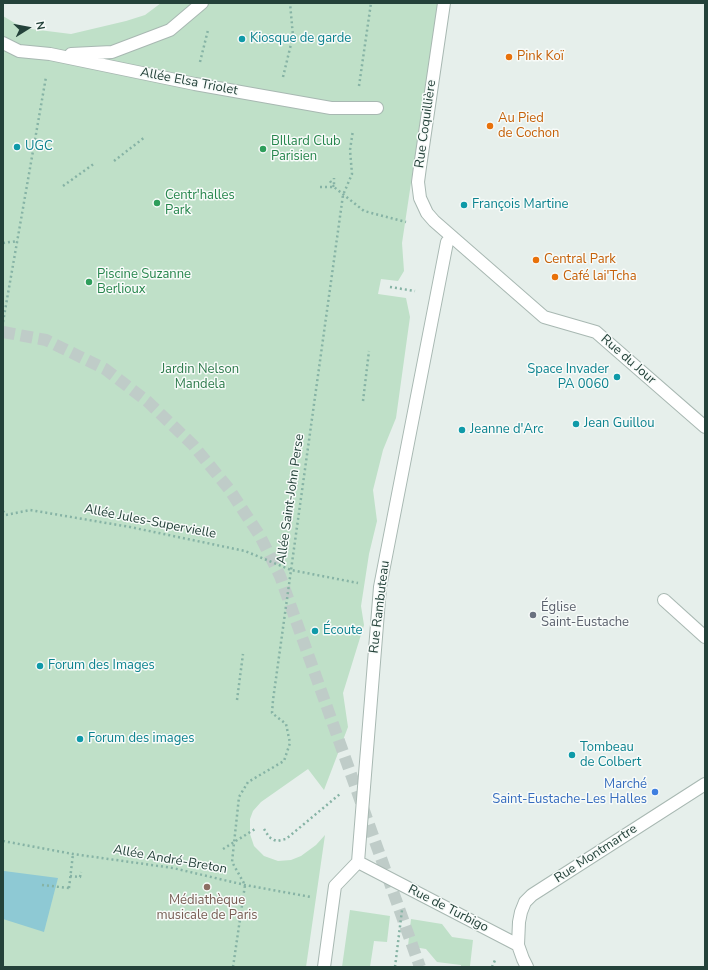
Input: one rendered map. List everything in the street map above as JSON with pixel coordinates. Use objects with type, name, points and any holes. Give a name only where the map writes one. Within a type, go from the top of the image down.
[{"type":"street","points":[[50,54],[112,52],[170,30],[202,3]]},
{"type":"street","name":"Rue Coquillière","points":[[444,3],[418,182],[420,198],[427,213],[448,238]]},
{"type":"street","name":"Allée Elsa Triolet","points":[[3,43],[19,51],[50,54],[195,84],[331,108],[377,108]]},
{"type":"street","name":"Rue du Jour","points":[[448,238],[544,317],[596,332],[705,427]]},
{"type":"street","name":"Rue Rambuteau","points":[[358,862],[380,588],[448,238]]},
{"type":"street","points":[[664,600],[705,637]]},
{"type":"street","name":"Rue Montmartre","points":[[518,945],[519,922],[525,902],[532,895],[705,784]]},
{"type":"street","points":[[324,967],[335,886],[358,862]]},
{"type":"street","name":"Rue de Turbigo","points":[[358,862],[518,945]]},
{"type":"street","points":[[518,945],[527,967]]},
{"type":"path","points":[[276,98],[286,69],[293,36],[290,3]]},
{"type":"path","name":"Allée Saint-John Perse","points":[[245,885],[232,862],[239,796],[248,782],[284,760],[290,743],[286,724],[272,713],[343,194],[352,174],[350,150],[371,3]]},
{"type":"path","points":[[195,84],[209,25]]},
{"type":"path","points":[[3,322],[50,54]]},
{"type":"path","points":[[114,161],[146,137]]},
{"type":"path","points":[[63,186],[95,163]]},
{"type":"path","points":[[334,178],[334,187]]},
{"type":"path","points":[[330,181],[334,187],[364,211],[406,222]]},
{"type":"path","points":[[320,187],[334,187]]},
{"type":"path","points":[[3,243],[18,241]]},
{"type":"path","points":[[363,401],[369,350]]},
{"type":"path","name":"Allée Jules-Supervielle","points":[[3,511],[4,516],[30,510],[130,527],[245,551],[291,570],[380,588]]},
{"type":"path","points":[[237,700],[243,654]]},
{"type":"path","points":[[264,829],[269,837],[274,840],[286,839],[332,801]]},
{"type":"path","points":[[223,849],[255,829]]},
{"type":"path","name":"Allée André-Breton","points":[[3,841],[73,854],[173,868],[245,885],[333,901]]},
{"type":"path","points":[[69,888],[73,854]]},
{"type":"path","points":[[69,888],[71,871]]},
{"type":"path","points":[[70,876],[80,877],[81,872]]},
{"type":"path","points":[[42,885],[69,888]]},
{"type":"path","points":[[233,967],[245,885]]},
{"type":"path","points":[[395,967],[400,924]]},
{"type":"green space","name":"Jardin Nelson Mandela","points":[[161,3],[438,3],[402,243],[404,271],[398,281],[381,279],[378,294],[406,298],[410,317],[396,418],[383,450],[373,490],[377,521],[369,554],[361,606],[364,625],[343,693],[348,727],[324,790],[308,769],[261,802],[253,811],[250,819],[250,834],[254,846],[264,856],[278,861],[291,860],[301,856],[316,845],[325,835],[306,967],[3,967],[3,16],[23,28],[71,34],[145,15]]},
{"type":"green space","points":[[350,910],[390,916],[387,942],[374,941],[370,967],[342,967]]},
{"type":"green space","points":[[411,919],[442,924],[452,937],[473,940],[470,966],[477,967],[461,967],[461,965],[437,962],[426,949],[408,946]]},
{"type":"water","points":[[4,871],[58,878],[44,932],[3,919]]},
{"type":"tunnel","points":[[3,332],[46,340],[105,369],[147,401],[193,445],[229,489],[260,536],[280,576],[420,967]]},
{"type":"place","name":"Kiosque de garde","points":[[242,39]]},
{"type":"place","name":"Pink Koï","points":[[509,57]]},
{"type":"place","name":"Au Pied de Cochon","points":[[490,126]]},
{"type":"place","name":"UGC","points":[[17,147]]},
{"type":"place","name":"BIllard Club Parisien","points":[[263,149]]},
{"type":"place","name":"Centr'halles Park","points":[[157,203]]},
{"type":"place","name":"François Martine","points":[[464,205]]},
{"type":"place","name":"Central Park","points":[[536,260]]},
{"type":"place","name":"Café lai'Tcha","points":[[555,277]]},
{"type":"place","name":"Piscine Suzanne Berlioux","points":[[89,282]]},
{"type":"place","name":"Space Invader PA 0060","points":[[617,377]]},
{"type":"place","name":"Jean Guillou","points":[[576,424]]},
{"type":"place","name":"Jeanne d'Arc","points":[[462,430]]},
{"type":"place","name":"Église Saint-Eustache","points":[[533,615]]},
{"type":"place","name":"Écoute","points":[[315,631]]},
{"type":"place","name":"Forum des Images","points":[[40,666]]},
{"type":"place","name":"Forum des images","points":[[80,739]]},
{"type":"place","name":"Tombeau de Colbert","points":[[572,755]]},
{"type":"place","name":"Marché Saint-Eustache-Les Halles","points":[[655,792]]},
{"type":"place","name":"Médiathèque musicale de Paris","points":[[207,887]]}]
